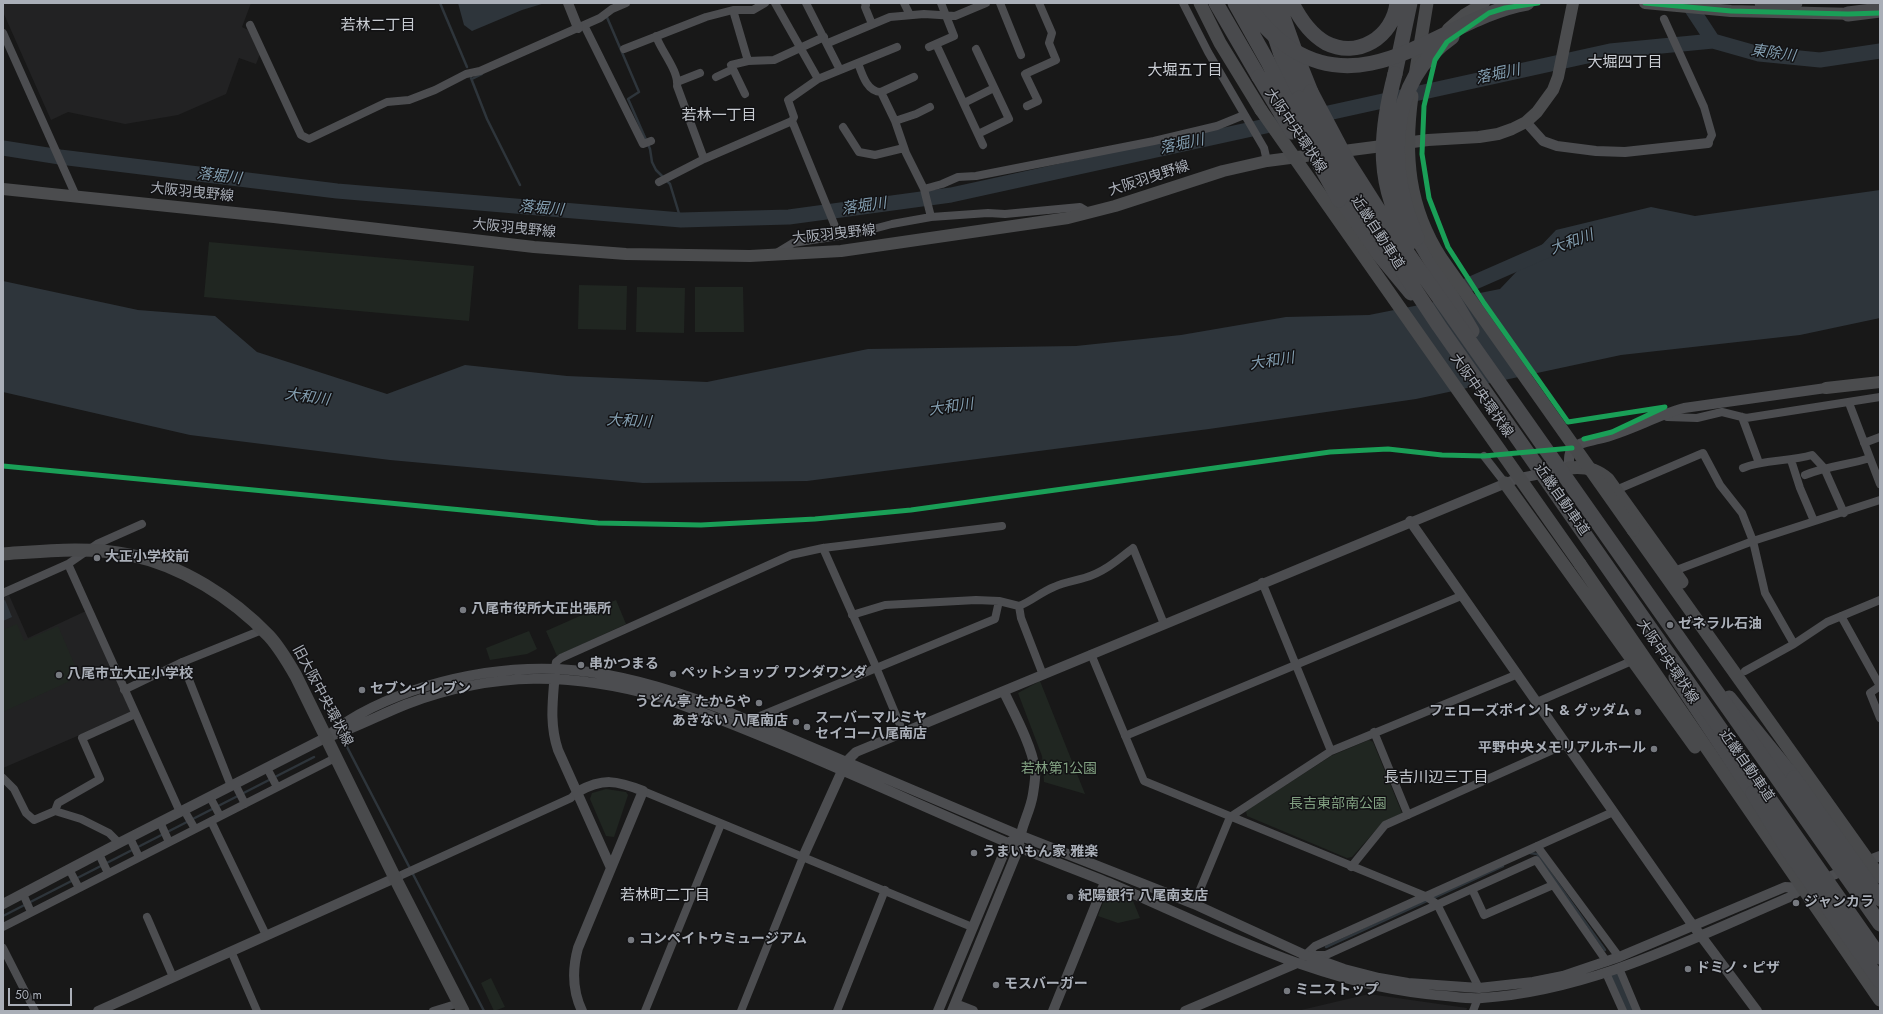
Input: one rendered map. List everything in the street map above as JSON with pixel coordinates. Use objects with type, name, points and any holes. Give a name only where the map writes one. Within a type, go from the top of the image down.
[{"type":"highway","points":[[1216,3],[1290,129],[1339,200],[1377,252],[1439,326]]},
{"type":"highway","points":[[1235,3],[1265,56],[1305,138],[1339,200]]},
{"type":"highway","points":[[1247,3],[1266,28],[1291,48],[1304,56],[1317,61],[1342,66],[1368,65],[1392,58],[1489,7],[1527,3]]},
{"type":"highway","name":"近畿自動車道","points":[[1264,3],[1281,55],[1305,95],[1336,141],[1375,206],[1880,924]]},
{"type":"highway","name":"近畿自動車道","points":[[1278,3],[1299,62],[1305,95],[1318,137],[1341,177],[1439,326],[1880,957]]},
{"type":"highway","points":[[1292,3],[1304,23],[1314,34],[1326,43],[1347,48],[1365,46],[1380,36],[1392,20],[1397,3]]},
{"type":"highway","points":[[1410,3],[1408,21],[1386,110],[1382,150],[1384,175],[1390,199],[1404,231],[1550,446],[1574,489]]},
{"type":"highway","points":[[1762,3],[1795,3]]},
{"type":"highway","points":[[1472,331],[1412,228],[1405,204],[1400,177],[1397,139],[1404,103],[1414,79],[1427,58],[1489,7]]},
{"type":"highway","points":[[1848,14],[1880,11]]},
{"type":"highway","points":[[1594,548],[1626,601],[1753,793],[1790,853],[1880,981]]},
{"type":"highway","points":[[1674,631],[1794,778],[1880,899]]},
{"type":"main road","name":"大阪中央環状線","points":[[1200,3],[1220,43],[1261,110],[1580,564],[1880,1000]]},
{"type":"main road","points":[[1427,3],[1412,90],[1407,133],[1408,161],[1413,192],[1427,234],[1441,258],[1773,726],[1874,858],[1880,877]]},
{"type":"main road","name":"大阪羽曳野線","points":[[3,189],[534,247],[626,254],[699,256],[772,255],[841,251],[1068,218],[1090,213],[1203,177],[1267,161],[1428,140],[1498,134],[1526,122],[1545,103],[1553,90],[1558,76],[1573,3]]},
{"type":"main road","points":[[1645,3],[1671,7],[1723,10],[1848,14]]},
{"type":"main road","points":[[1412,90],[1429,52],[1437,40],[1464,15],[1489,7]]},
{"type":"main road","points":[[1826,388],[1880,382]]},
{"type":"main road","points":[[1569,468],[1582,467],[1597,471],[1608,479],[1745,671],[1753,683],[1773,726]]},
{"type":"main road","points":[[1505,483],[1634,660],[1693,745],[1718,766]]},
{"type":"main road","name":"旧大阪中央環状線","points":[[3,554],[88,550],[130,555],[162,564],[197,581],[224,598],[262,630],[284,656],[296,676],[325,738],[461,1007]]},
{"type":"street","points":[[568,3],[647,142]]},
{"type":"street","points":[[250,25],[301,135],[309,138],[386,102],[409,100],[436,90],[466,74],[480,71],[600,18],[610,6],[626,3]]},
{"type":"street","points":[[624,49],[706,17],[732,10],[753,10],[765,3]]},
{"type":"street","points":[[775,3],[818,79]]},
{"type":"street","points":[[806,3],[840,70]]},
{"type":"street","points":[[866,3],[864,7],[872,24]]},
{"type":"street","points":[[904,3],[910,15]]},
{"type":"street","points":[[941,3],[954,36],[932,45],[964,102],[983,145]]},
{"type":"street","points":[[745,94],[731,65],[748,61],[774,60],[800,48],[872,24],[890,16],[955,16],[986,3]]},
{"type":"street","points":[[1000,3],[1021,55]]},
{"type":"street","points":[[1027,106],[1038,101],[1026,74],[1056,60],[1049,43],[1052,33],[1039,3]]},
{"type":"street","points":[[1183,3],[1201,41],[1264,148],[1267,161]]},
{"type":"street","points":[[732,10],[748,61]]},
{"type":"street","points":[[1526,122],[1542,141],[1557,146],[1596,151],[1625,152],[1708,143],[1712,134],[1704,106],[1664,19]]},
{"type":"street","points":[[3,33],[76,196]]},
{"type":"street","points":[[656,36],[660,46],[667,56],[704,159]]},
{"type":"street","points":[[839,236],[792,121],[794,117],[788,100],[818,79],[897,47]]},
{"type":"street","points":[[976,49],[1009,119],[978,134]]},
{"type":"street","points":[[858,63],[870,88],[876,92],[881,92],[914,77]]},
{"type":"street","points":[[716,78],[733,69]]},
{"type":"street","points":[[677,82],[700,73]]},
{"type":"street","points":[[964,102],[994,88]]},
{"type":"street","points":[[881,92],[895,121],[904,148],[924,189],[930,217]]},
{"type":"street","points":[[895,121],[916,114],[930,107]]},
{"type":"street","points":[[924,189],[942,184],[958,177],[976,176],[1196,131],[1246,118]]},
{"type":"street","points":[[663,180],[704,159],[792,121]]},
{"type":"street","points":[[843,127],[859,152],[875,155],[904,148]]},
{"type":"street","points":[[772,255],[792,243],[839,236],[930,217],[988,213],[1005,214],[1080,207],[1090,213]]},
{"type":"street","points":[[741,1011],[804,857],[844,766],[856,752],[1004,692],[1262,582],[1516,478],[1569,468],[1569,456],[1572,448],[1579,444],[1614,436],[1663,414],[1684,408],[1826,388]]},
{"type":"street","points":[[1663,414],[1667,417],[1697,418],[1722,412],[1746,418],[1880,397]]},
{"type":"street","points":[[1849,403],[1880,484]]},
{"type":"street","points":[[1742,417],[1759,463]]},
{"type":"street","points":[[1864,443],[1880,437]]},
{"type":"street","points":[[1616,490],[1703,453],[1720,485],[1742,513],[1753,541],[1765,593],[1794,644]]},
{"type":"street","points":[[1743,468],[1759,463],[1791,460],[1812,455],[1824,468],[1844,513]]},
{"type":"street","points":[[1484,456],[1505,483]]},
{"type":"street","points":[[1806,475],[1824,468],[1853,463],[1870,458]]},
{"type":"street","points":[[1791,460],[1800,488],[1814,521]]},
{"type":"street","points":[[1674,571],[1753,541],[1844,513],[1880,500]]},
{"type":"street","points":[[1410,521],[1693,926],[1757,1011]]},
{"type":"street","points":[[3,592],[68,564],[88,550],[142,524]]},
{"type":"street","points":[[611,868],[558,750],[553,734],[551,716],[556,662],[561,658],[791,555],[823,548],[1002,526]]},
{"type":"street","points":[[823,548],[903,732]]},
{"type":"street","points":[[852,615],[884,605],[999,601],[1019,606],[1033,601],[1041,592],[1106,569],[1133,548],[1164,624]]},
{"type":"street","points":[[68,564],[134,714],[184,813],[195,829]]},
{"type":"street","points":[[1262,582],[1294,665],[1331,751]]},
{"type":"street","points":[[1125,736],[1461,596]]},
{"type":"street","points":[[1745,671],[1794,644],[1826,622],[1880,600]]},
{"type":"street","points":[[748,721],[995,619],[999,601]]},
{"type":"street","points":[[1019,606],[1021,618],[1043,675]]},
{"type":"street","points":[[1841,616],[1880,686],[1870,693],[1880,718]]},
{"type":"street","points":[[124,690],[182,662],[262,630]]},
{"type":"street","points":[[1091,654],[1144,782],[1425,896],[1437,904],[1479,988]]},
{"type":"street","points":[[1537,702],[1634,660]]},
{"type":"street","points":[[182,662],[235,787],[245,804]]},
{"type":"street","points":[[3,904],[25,897],[100,857],[119,843],[131,841],[269,771],[325,738],[347,720],[405,693],[473,674],[510,669],[555,673],[615,675],[681,693],[748,721],[1019,848],[1105,882],[1295,964],[1377,987],[1426,995],[1478,998],[1522,994],[1547,990],[1606,973],[1790,898],[1802,888],[1874,858]]},
{"type":"street","points":[[555,673],[633,689],[663,698],[844,766],[930,796],[1019,835],[1194,904],[1305,955],[1344,969],[1379,978],[1437,986],[1479,988],[1533,982],[1563,976],[1607,962],[1785,887],[1802,888]]},
{"type":"street","points":[[1194,904],[1230,817],[1331,751],[1518,674]]},
{"type":"street","points":[[973,1011],[953,1007],[1019,848],[1019,835],[1028,816],[1033,795],[1035,770],[1021,730],[1004,692]]},
{"type":"street","points":[[56,811],[58,803],[100,779],[82,738],[134,714]]},
{"type":"street","points":[[1374,732],[1408,815]]},
{"type":"street","points":[[1351,867],[1385,825],[1566,744]]},
{"type":"street","points":[[3,927],[335,758]]},
{"type":"street","points":[[269,771],[277,787]]},
{"type":"street","points":[[3,778],[14,789],[26,813],[34,820],[56,811],[82,819],[109,833],[119,843]]},
{"type":"street","points":[[98,1011],[571,798],[577,792],[596,783],[615,781],[886,890],[972,927]]},
{"type":"street","points":[[582,1011],[575,993],[574,983],[575,960],[578,948],[643,791]]},
{"type":"street","points":[[212,800],[220,816]]},
{"type":"street","points":[[1185,1011],[1295,964],[1315,946],[1613,812]]},
{"type":"street","points":[[211,821],[266,935]]},
{"type":"street","points":[[645,1011],[721,824]]},
{"type":"street","points":[[162,826],[169,842]]},
{"type":"street","points":[[938,1011],[1008,843],[1019,835]]},
{"type":"street","points":[[131,841],[139,857]]},
{"type":"street","points":[[1537,846],[1619,957]]},
{"type":"street","points":[[100,857],[108,874]]},
{"type":"street","points":[[1305,955],[1326,955],[1536,860],[1607,962]]},
{"type":"street","points":[[71,873],[79,888]]},
{"type":"street","points":[[1053,1011],[1105,882]]},
{"type":"street","points":[[1472,889],[1484,915],[1552,885]]},
{"type":"street","points":[[837,1011],[886,890]]},
{"type":"street","points":[[25,897],[31,912]]},
{"type":"street","points":[[147,917],[173,977]]},
{"type":"street","points":[[3,948],[35,1011]]},
{"type":"street","points":[[231,951],[257,1011]]},
{"type":"street","points":[[1619,968],[1637,1011]]},
{"type":"street","points":[[1606,973],[1623,1011]]},
{"type":"street","points":[[1473,1011],[1478,998]]},
{"type":"street","points":[[433,1011],[461,1007]]},
{"type":"shaded area","points":[[3,3],[251,3],[242,27],[248,30],[260,54],[256,64],[239,58],[226,94],[178,115],[125,124],[68,112],[51,120],[3,12]]},
{"type":"shaded area","name":"八尾市立大正小学校","points":[[9,595],[28,638],[88,610],[131,713],[3,768],[3,598]]},
{"type":"shaded area","points":[[1369,994],[1467,1008],[1466,1011],[1297,1011]]},
{"type":"green space","points":[[209,242],[474,266],[469,321],[204,297]]},
{"type":"green space","points":[[579,285],[627,286],[626,330],[578,329]]},
{"type":"green space","points":[[637,287],[685,288],[684,333],[636,332]]},
{"type":"green space","points":[[695,287],[743,287],[744,332],[695,332]]},
{"type":"green space","points":[[616,600],[626,624],[557,656],[546,631]]},
{"type":"green space","points":[[17,624],[24,641],[58,626],[76,668],[70,681],[3,712],[3,630]]},
{"type":"green space","points":[[529,631],[537,649],[527,654],[490,660],[486,648]]},
{"type":"green space","name":"若林第1公園","points":[[1040,681],[1085,794],[1044,782],[1042,756],[1018,693]]},
{"type":"green space","name":"長吉東部南公園","points":[[1369,740],[1373,742],[1402,813],[1383,822],[1352,857],[1347,858],[1247,816],[1246,811],[1331,756]]},
{"type":"green space","points":[[606,789],[626,792],[628,795],[614,837],[606,836],[590,799],[592,793]]},
{"type":"green space","points":[[1114,893],[1133,901],[1140,918],[1118,923],[1098,916],[1106,895]]},
{"type":"green space","points":[[491,978],[505,1007],[494,1011],[481,983]]},
{"type":"water","points":[[458,3],[545,3],[522,10],[472,31],[464,25]]},
{"type":"water","points":[[1880,190],[1880,318],[1800,335],[1621,355],[1416,399],[1209,429],[807,481],[643,483],[390,460],[190,435],[3,392],[3,281],[138,310],[215,316],[257,352],[387,394],[465,365],[567,376],[707,382],[868,349],[1076,346],[1181,335],[1286,317],[1369,315],[1500,289],[1556,230],[1651,207],[1695,216]]},
{"type":"water","points":[[5,600],[12,617],[3,621],[3,601]]},
{"type":"waterway","points":[[440,3],[467,67]]},
{"type":"waterway","name":"東除川","points":[[1688,3],[1713,41]]},
{"type":"waterway","points":[[606,15],[639,92],[628,99],[650,149],[652,162],[656,170],[670,184],[681,220]]},
{"type":"waterway","name":"落堀川","points":[[1310,117],[1610,51],[1713,41],[1759,54],[1820,60],[1880,51]]},
{"type":"waterway","points":[[472,79],[482,74]]},
{"type":"waterway","points":[[471,78],[487,119],[520,185]]},
{"type":"waterway","name":"落堀川","points":[[3,148],[60,157],[337,191],[681,220],[789,217],[951,195],[1284,122]]},
{"type":"waterway","name":"大和川","points":[[1450,293],[1548,250]]},
{"type":"waterway","points":[[346,745],[484,1011]]},
{"type":"waterway","points":[[3,916],[314,757]]},
{"type":"waterway","points":[[1530,853],[1537,854],[1605,950]]},
{"type":"waterway","points":[[1326,947],[1503,866]]},
{"type":"waterway","points":[[1617,978],[1631,1011]]},
{"type":"cycle path","points":[[1538,3],[1505,8],[1489,13],[1447,42],[1435,60],[1424,106],[1422,154],[1429,198],[1448,247],[1484,303],[1568,422],[1665,407],[1612,432],[1584,439]]},
{"type":"cycle path","points":[[1645,3],[1731,11],[1848,14],[1880,13]]},
{"type":"cycle path","points":[[3,466],[598,523],[701,525],[815,519],[911,510],[1330,452],[1388,449],[1442,455],[1484,456],[1572,448]]},
{"type":"place","name":"大正小学校前","points":[[97,558]]},
{"type":"place","name":"八尾市役所大正出張所","points":[[463,610]]},
{"type":"place","name":"ゼネラル石油","points":[[1670,625]]},
{"type":"place","name":"串かつまる","points":[[581,665]]},
{"type":"place","name":"ペットショップ ワンダワンダ","points":[[673,674]]},
{"type":"place","name":"八尾市立大正小学校","points":[[59,675]]},
{"type":"place","name":"セブン-イレブン","points":[[362,690]]},
{"type":"place","name":"うどん亭 たからや","points":[[759,703]]},
{"type":"place","name":"フェローズポイント & グッダム","points":[[1638,712]]},
{"type":"place","name":"あきない 八尾南店","points":[[796,722]]},
{"type":"place","name":"スーバーマルミヤ セイコー八尾南店","points":[[807,727]]},
{"type":"place","name":"平野中央メモリアルホール","points":[[1654,749]]},
{"type":"place","name":"うまいもん家 雅楽","points":[[974,853]]},
{"type":"place","name":"紀陽銀行 八尾南支店","points":[[1070,897]]},
{"type":"place","name":"ジャンカラ","points":[[1796,903]]},
{"type":"place","name":"コンペイトウミュージアム","points":[[631,940]]},
{"type":"place","name":"ドミノ・ピザ","points":[[1688,969]]},
{"type":"place","name":"モスバーガー","points":[[996,985]]},
{"type":"place","name":"ミニストップ","points":[[1287,991]]},
{"type":"district","name":"若林二丁目","points":[[378,26]]},
{"type":"district","name":"大堀四丁目","points":[[1625,63]]},
{"type":"district","name":"大堀五丁目","points":[[1185,71]]},
{"type":"district","name":"若林一丁目","points":[[719,116]]},
{"type":"district","name":"長吉川辺三丁目","points":[[1436,778]]},
{"type":"district","name":"若林町二丁目","points":[[665,896]]}]
